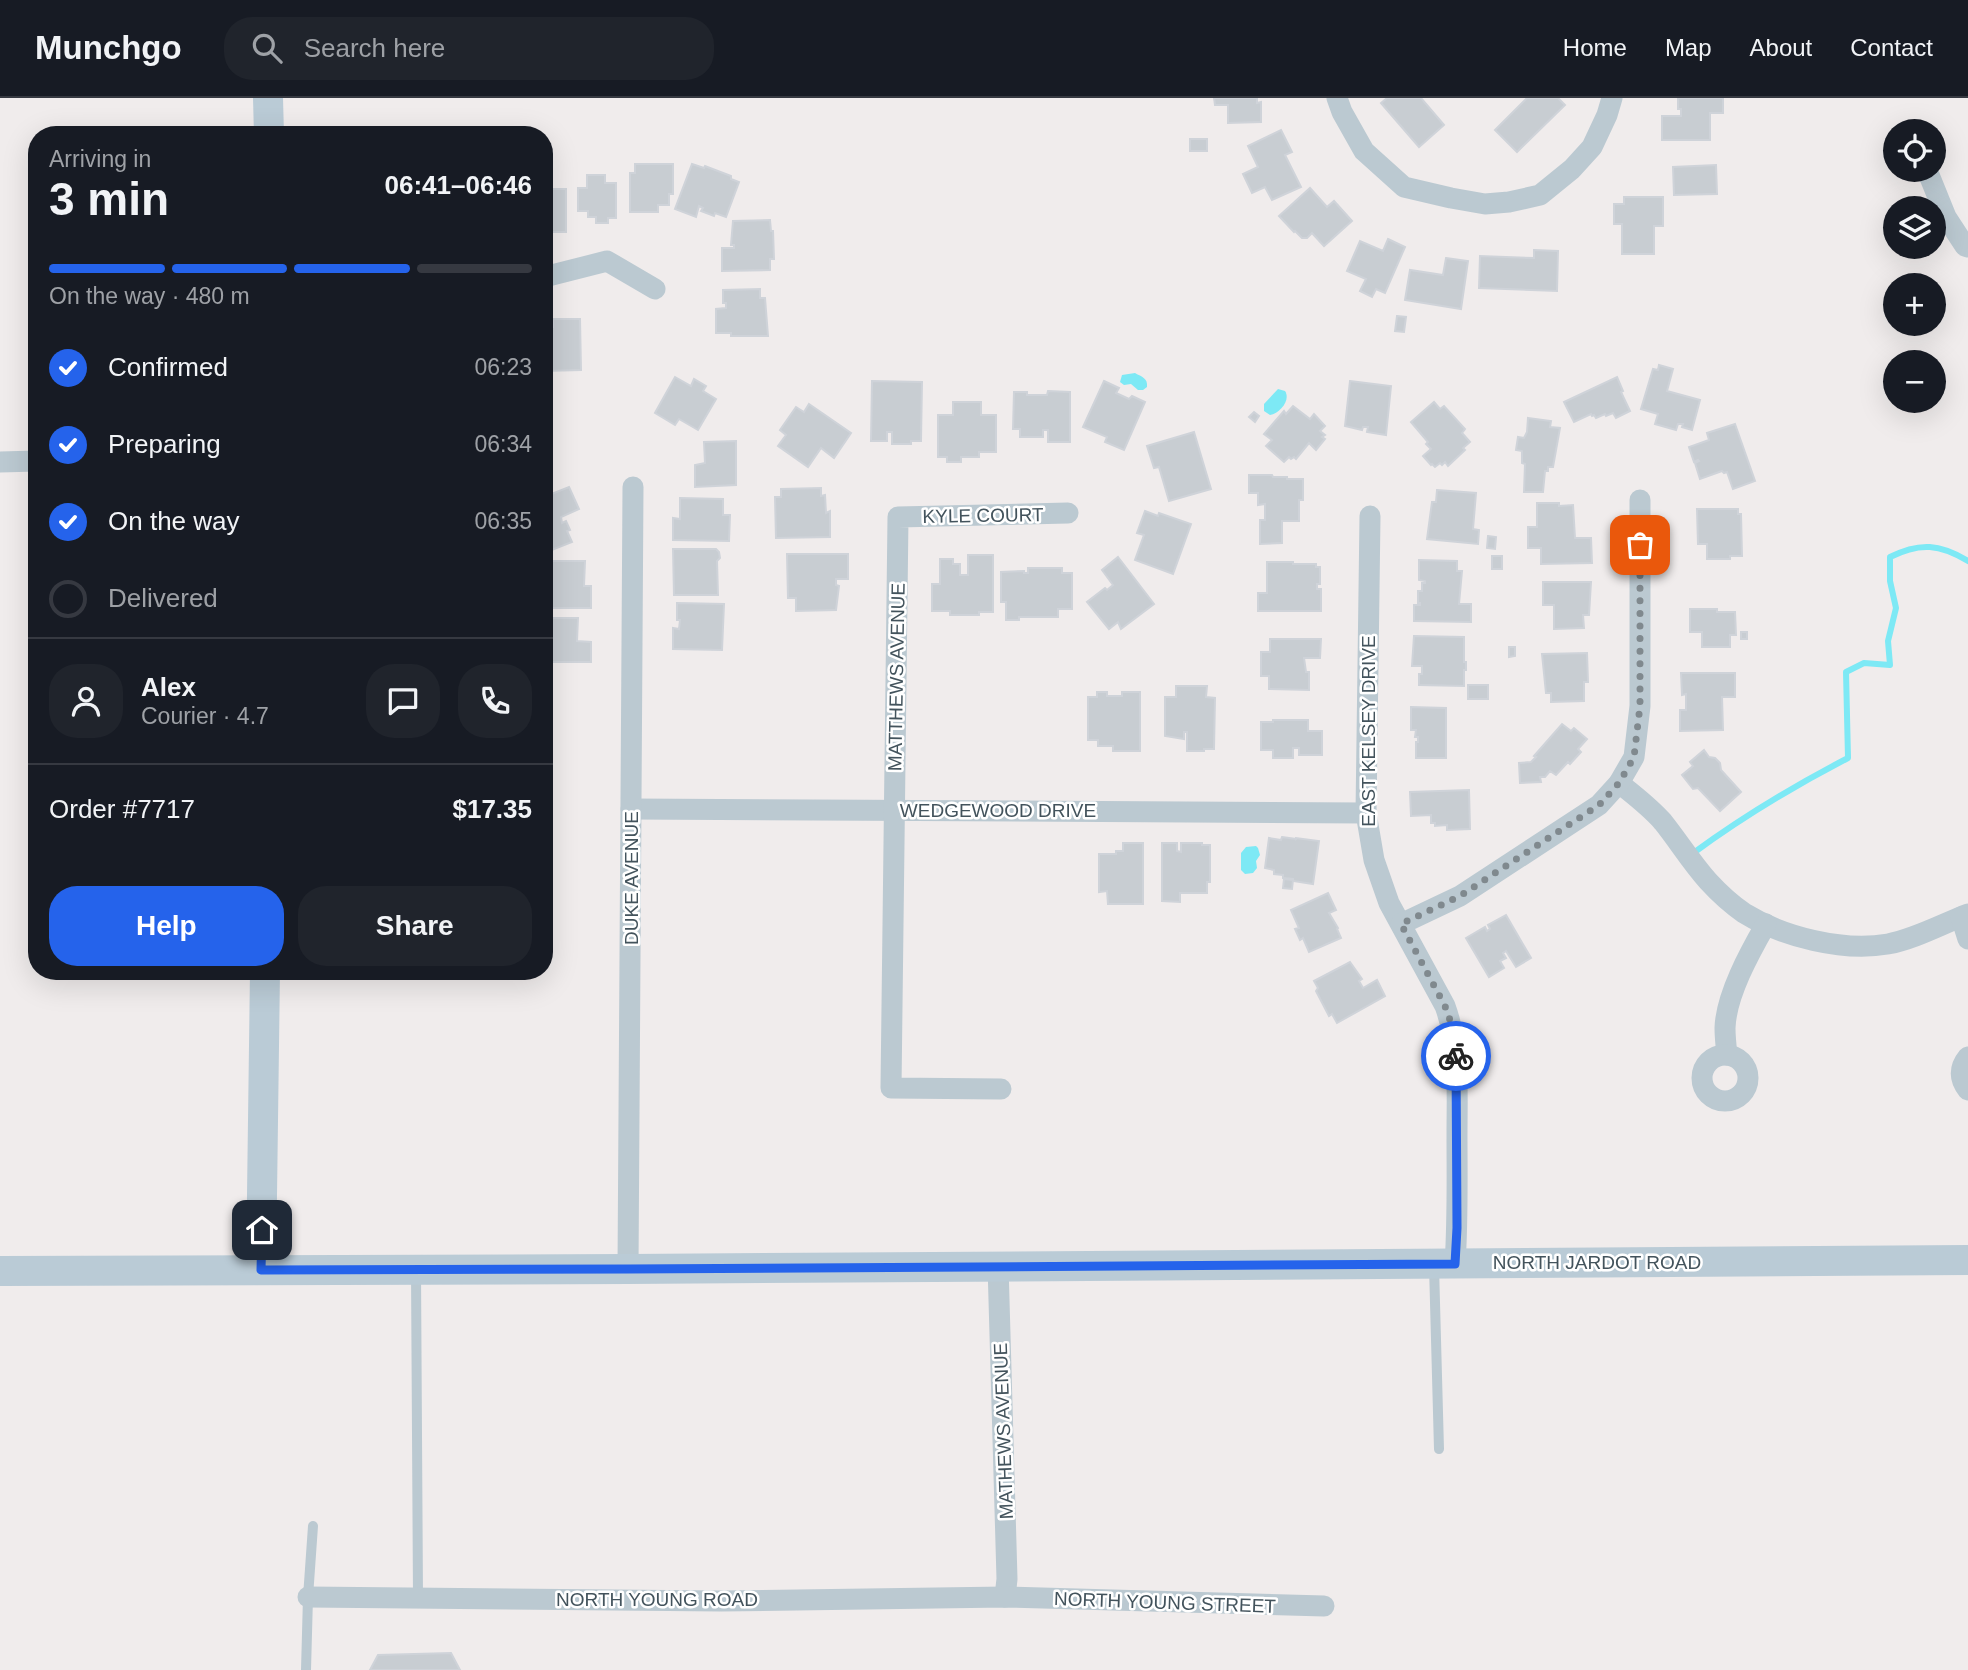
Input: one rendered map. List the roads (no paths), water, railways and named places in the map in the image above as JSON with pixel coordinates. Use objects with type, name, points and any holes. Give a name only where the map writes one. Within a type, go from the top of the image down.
[{"type":"main road","points":[[268,98],[268,126]]},
{"type":"main road","points":[[261,1270],[265,980]]},
{"type":"main road","name":"NORTH JARDOT ROAD","points":[[0,1271],[1968,1259]]},
{"type":"street","points":[[1337,98],[1364,151],[1404,187],[1485,204],[1539,195],[1572,169],[1592,147],[1612,98]]},
{"type":"street","points":[[1932,182],[1946,217],[1968,247]]},
{"type":"street","points":[[553,275],[607,261],[655,289]]},
{"type":"street","points":[[0,462],[28,461]]},
{"type":"street","name":"DUKE AVENUE","points":[[628,1269],[633,487]]},
{"type":"street","points":[[1401,924],[1460,896],[1599,805],[1619,783],[1634,757],[1640,706],[1640,500]]},
{"type":"street","name":"KYLE COURT","points":[[898,517],[1068,513]]},
{"type":"street","name":"EAST KELSEY DRIVE","points":[[1370,516],[1366,813],[1368,836],[1381,882],[1445,1006],[1455,1042],[1457,1228],[1445,1264]]},
{"type":"street","name":"MATTHEWS AVENUE","points":[[898,517],[891,1088],[1001,1089]]},
{"type":"street","points":[[1619,783],[1662,821],[1688,858],[1727,900],[1766,924],[1790,934],[1833,943],[1872,946],[1891,943],[1964,915],[1968,939]]},
{"type":"street","name":"WEDGEWOOD DRIVE","points":[[631,809],[1366,813]]},
{"type":"street","points":[[1727,1055],[1725,1026],[1728,1011],[1738,978],[1766,924]]},
{"type":"street","points":[[1968,1057],[1962,1066],[1961,1074],[1962,1082],[1968,1090]]},
{"type":"street","name":"MATHEWS AVENUE","points":[[998,1265],[1007,1579],[1005,1597]]},
{"type":"street","name":"NORTH YOUNG ROAD","points":[[308,1597],[721,1601],[1005,1597]]},
{"type":"street","name":"NORTH YOUNG STREET","points":[[1005,1597],[1324,1606]]},
{"type":"lane","points":[[1439,1450],[1445,1264]]},
{"type":"lane","points":[[416,1269],[418,1597]]},
{"type":"lane","points":[[306,1670],[313,1526]]},
{"type":"water","points":[[1135,373],[1147,382],[1147,387],[1143,390],[1120,382],[1122,375]]},
{"type":"water","points":[[1278,389],[1285,391],[1286,402],[1281,409],[1270,415],[1264,411],[1264,404]]},
{"type":"water","points":[[1256,846],[1260,855],[1256,861],[1257,868],[1253,873],[1245,874],[1241,870],[1241,853],[1246,847]]},
{"type":"waterway","points":[[1692,854],[1768,803],[1848,758],[1846,672],[1864,663],[1890,665],[1888,641],[1896,608],[1890,581],[1890,557],[1911,549],[1930,547],[1948,551],[1968,561]]}]
